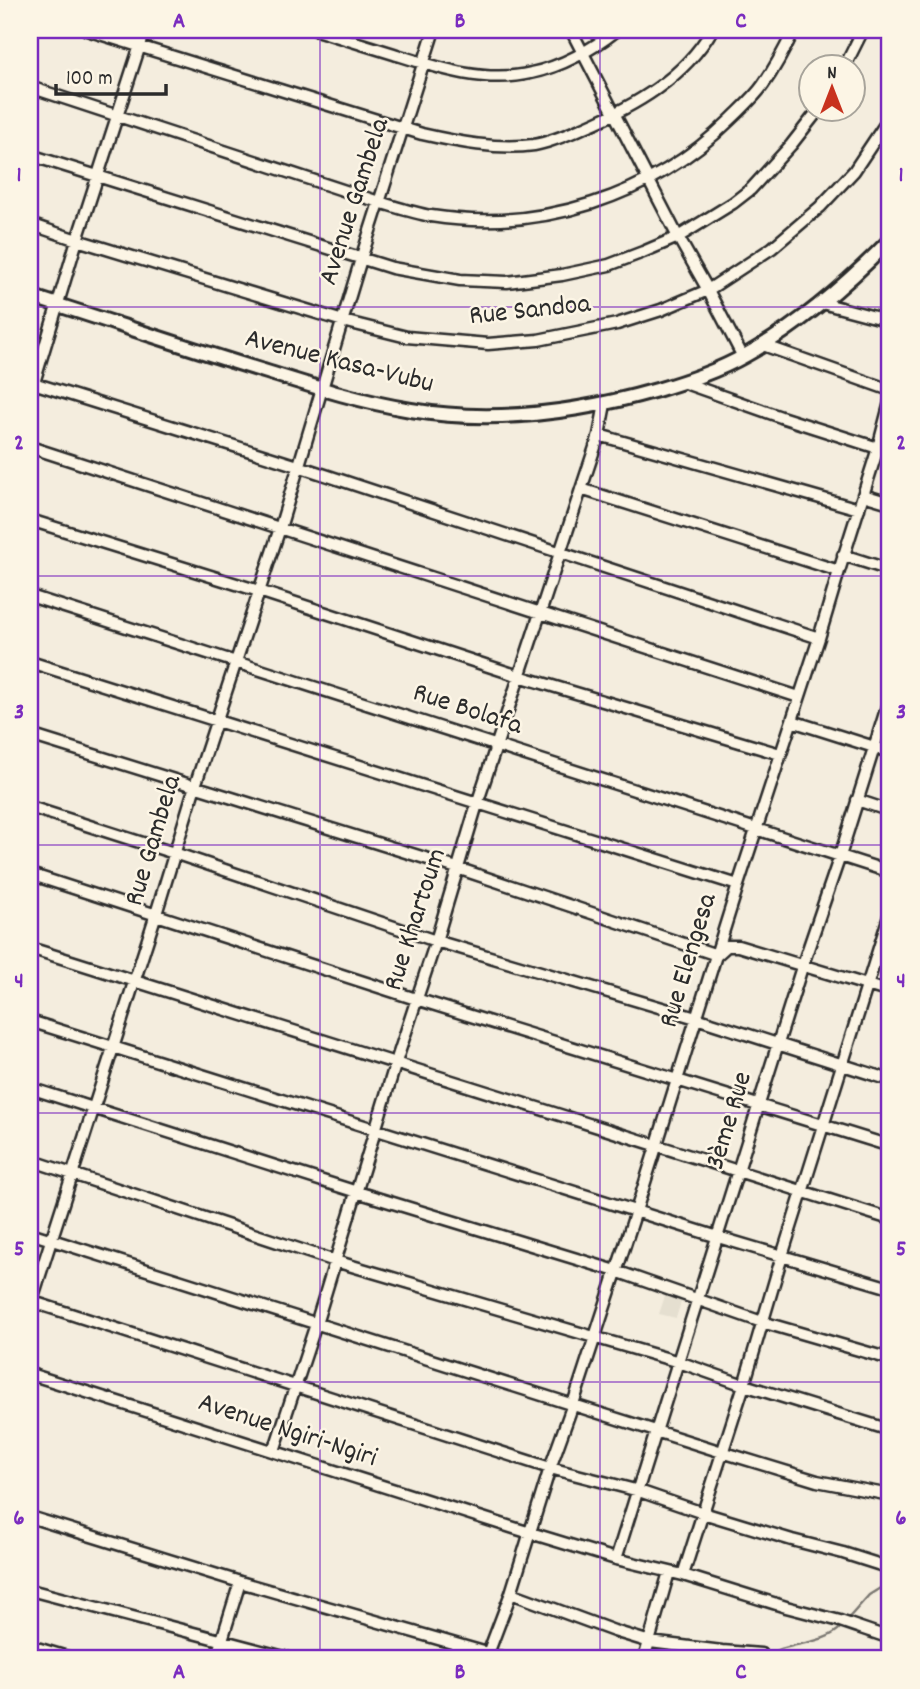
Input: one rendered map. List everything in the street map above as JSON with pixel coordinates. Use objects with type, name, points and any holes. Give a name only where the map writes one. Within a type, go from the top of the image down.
[{"type":"main road","name":"Avenue Kasa-Vubu","points":[[30,296],[322,389],[382,405],[439,415],[518,416],[605,404],[682,382],[743,357],[822,303],[890,240]]},
{"type":"street","points":[[87,30],[432,136],[507,146],[535,145],[559,138],[616,114],[639,101],[686,63],[712,30]]},
{"type":"street","points":[[30,396],[32,382],[145,30]]},
{"type":"street","points":[[316,30],[424,64],[480,76],[532,73],[559,64],[617,30]]},
{"type":"street","name":"Avenue Gambela","points":[[322,389],[434,30]]},
{"type":"street","points":[[571,30],[743,357]]},
{"type":"street","points":[[30,87],[379,202],[452,218],[516,219],[587,205],[621,194],[675,165],[697,150],[746,105],[779,60],[794,30]]},
{"type":"street","points":[[852,52],[863,30]]},
{"type":"street","name":"Rue Sandoa","points":[[30,224],[343,321],[407,337],[475,343],[515,342],[580,333],[617,324],[661,310],[708,290],[772,248],[820,208],[854,171],[890,117]]},
{"type":"street","points":[[30,155],[392,268],[460,280],[507,282],[562,275],[609,265],[678,237],[751,189],[809,122]]},
{"type":"street","points":[[822,303],[890,321]]},
{"type":"street","points":[[763,345],[890,390]]},
{"type":"street","points":[[32,382],[298,466],[819,638]]},
{"type":"street","points":[[682,382],[878,448]]},
{"type":"street","name":"Rue Gambela","points":[[30,1303],[280,528],[322,389]]},
{"type":"street","name":"Rue Elengesa","points":[[487,1656],[511,1593],[636,1212],[819,638],[890,402]]},
{"type":"street","name":"Rue Khartoum","points":[[274,1451],[477,804],[599,435],[605,404]]},
{"type":"street","points":[[599,435],[859,509]]},
{"type":"street","points":[[30,447],[799,697]]},
{"type":"street","points":[[581,489],[839,571]]},
{"type":"street","points":[[863,495],[890,503]]},
{"type":"street","points":[[30,520],[519,676],[780,754]]},
{"type":"street","points":[[844,555],[890,570]]},
{"type":"street","name":"Rue Bolafa","points":[[30,596],[757,827],[890,872]]},
{"type":"street","points":[[30,662],[738,886]]},
{"type":"street","name":"3ème Rue","points":[[616,1559],[890,697]]},
{"type":"street","points":[[792,721],[890,752]]},
{"type":"street","points":[[30,735],[457,868],[717,956],[727,946],[738,946],[890,992]]},
{"type":"street","points":[[857,800],[890,811]]},
{"type":"street","points":[[30,807],[436,941],[696,1017],[890,1080]]},
{"type":"street","points":[[30,874],[416,999],[890,1146]]},
{"type":"street","points":[[683,1575],[867,985],[887,930],[890,913]]},
{"type":"street","points":[[30,948],[890,1219]]},
{"type":"street","points":[[30,1021],[636,1212],[890,1288]]},
{"type":"street","points":[[30,1088],[616,1272],[762,1322],[890,1359]]},
{"type":"street","points":[[30,1160],[335,1261],[679,1362],[890,1430]]},
{"type":"street","points":[[30,1233],[817,1481],[890,1495]]},
{"type":"street","points":[[30,1303],[550,1468],[639,1491],[792,1540],[844,1552],[890,1567]]},
{"type":"street","name":"Avenue Ngiri-Ngiri","points":[[30,1374],[616,1559],[683,1575],[890,1638]]},
{"type":"street","points":[[30,1517],[487,1656],[508,1659]]},
{"type":"street","points":[[645,1659],[669,1572]]},
{"type":"street","points":[[216,1659],[240,1581]]},
{"type":"street","points":[[30,1590],[292,1659]]},
{"type":"street","points":[[511,1593],[650,1642],[761,1654]]},
{"type":"street","points":[[30,1646],[74,1659]]},
{"type":"shaded area","points":[[666,1293],[682,1299],[676,1318],[659,1314]]},
{"type":"waterway","points":[[846,1621],[869,1595],[890,1582]]},
{"type":"waterway","points":[[767,1659],[781,1649],[829,1636],[842,1626]]}]
